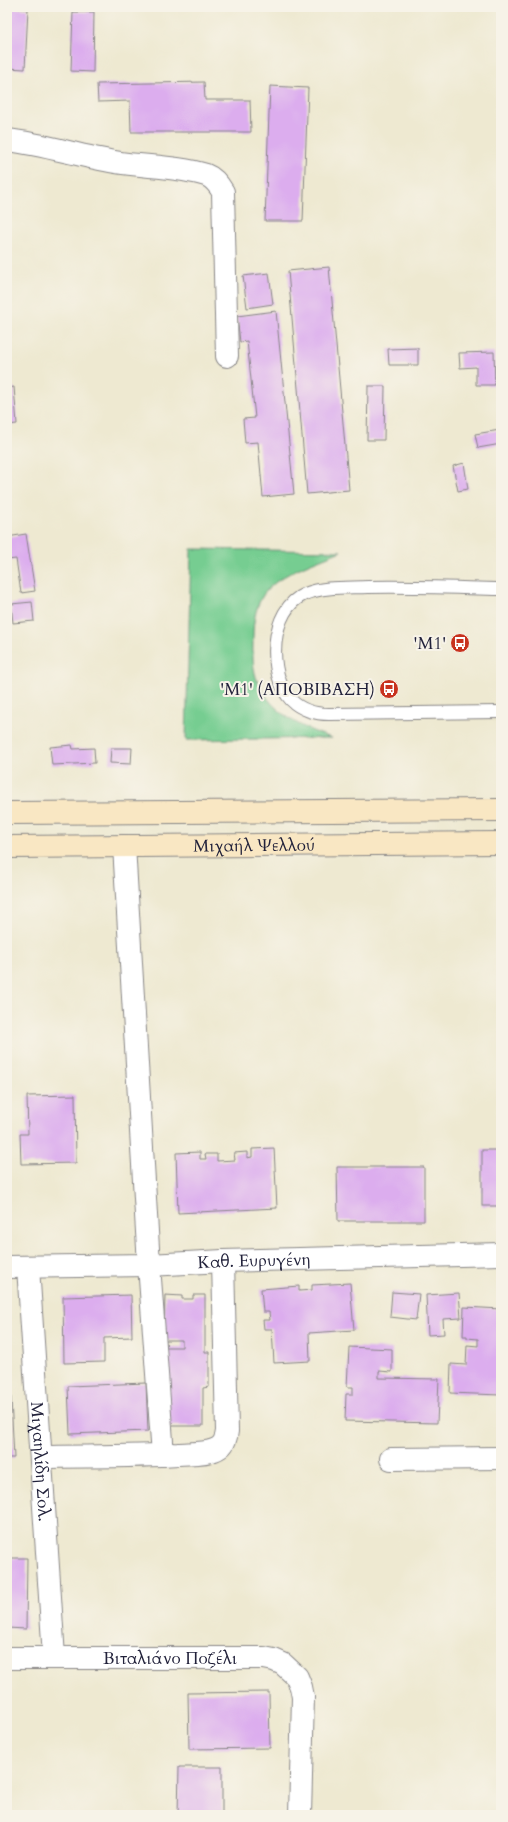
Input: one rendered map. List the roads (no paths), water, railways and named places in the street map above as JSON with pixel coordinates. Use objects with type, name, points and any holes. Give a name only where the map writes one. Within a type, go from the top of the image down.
[{"type":"main road","name":"Μιχαήλ Ψελλού","points":[[7,813],[501,810]]},
{"type":"main road","name":"Μιχαήλ Ψελλού","points":[[7,847],[501,843]]},
{"type":"street","points":[[7,140],[36,143],[100,160],[138,166],[192,171],[208,176],[218,184],[223,192],[227,356]]},
{"type":"street","points":[[124,846],[149,1265],[163,1455]]},
{"type":"street","name":"Καθ. Ευρυγένη","points":[[7,1267],[149,1265],[223,1261],[501,1254]]},
{"type":"street","points":[[41,1457],[163,1455],[215,1450],[222,1446],[226,1439],[227,1431],[223,1261]]},
{"type":"street","name":"Μιχαηλίδη Σολ.","points":[[28,1267],[54,1657]]},
{"type":"street","points":[[391,1459],[501,1458]]},
{"type":"street","name":"Βιταλιάνο Ποζέλι","points":[[7,1658],[264,1658],[283,1664],[297,1677],[302,1692],[300,1815]]},
{"type":"lane","points":[[501,589],[399,587],[328,589],[312,592],[296,599],[282,615],[279,623],[276,654],[277,672],[282,687],[296,704],[305,710],[330,714],[501,712]]},
{"type":"place","name":"'Μ1'","points":[[460,643]]},
{"type":"place","name":"'Μ1' (ΑΠΟΒΙΒΑΣΗ)","points":[[389,689]]}]
